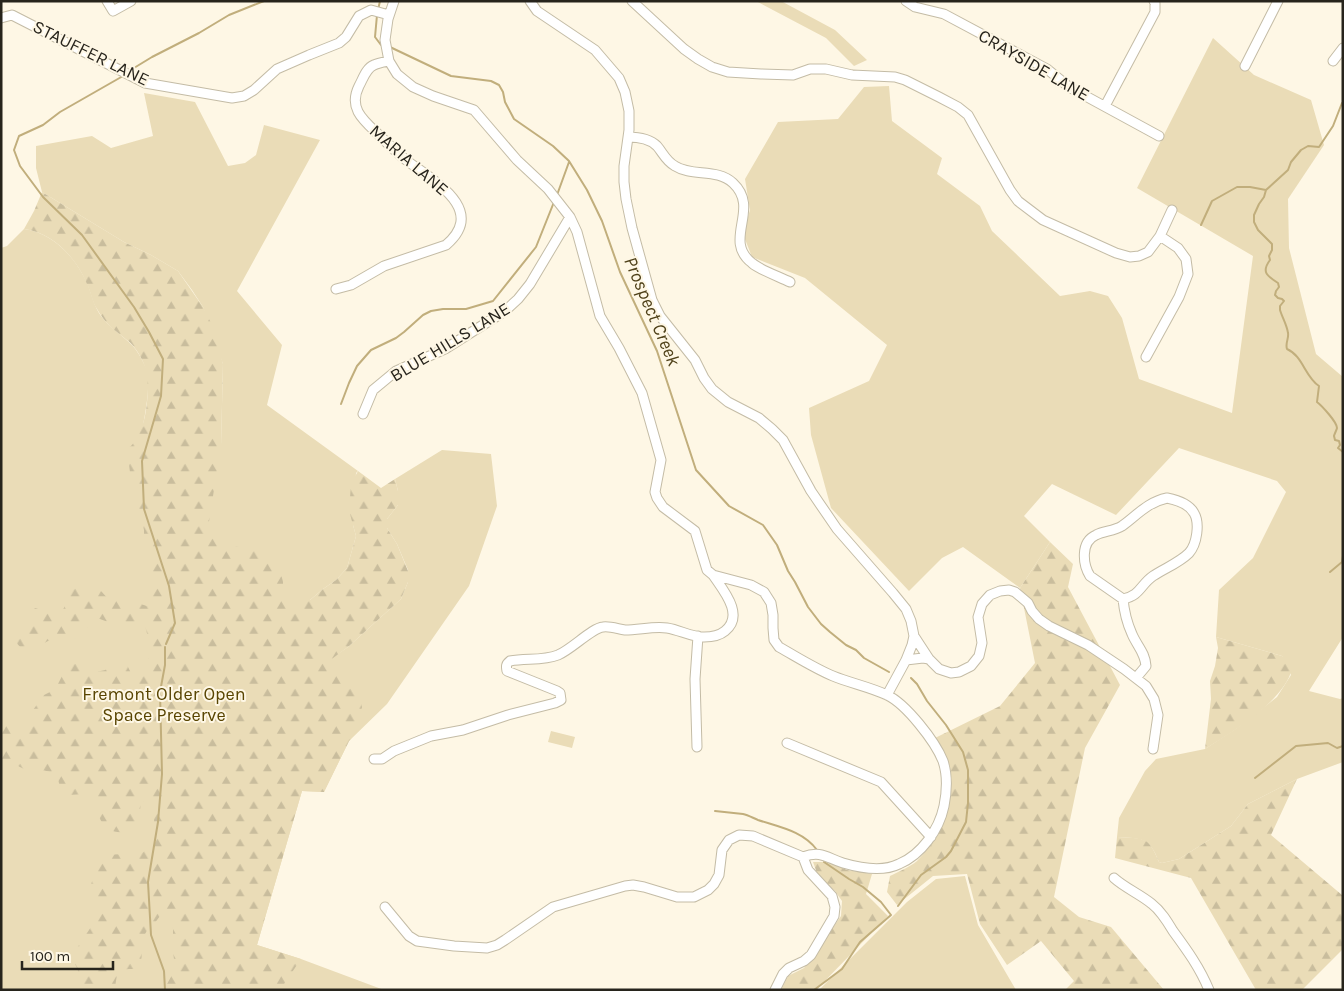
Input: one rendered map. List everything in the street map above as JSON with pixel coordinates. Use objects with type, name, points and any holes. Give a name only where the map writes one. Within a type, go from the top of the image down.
[{"type":"street","points":[[107,1],[113,11],[131,1]]},
{"type":"street","points":[[374,759],[382,759],[394,751],[431,736],[463,730],[560,700],[560,693],[557,691],[508,671],[506,667],[510,661],[546,659],[557,655],[568,650],[593,630],[602,627],[624,630],[666,628],[692,636],[717,636],[731,626],[734,620],[728,596],[713,575],[707,570],[695,531],[663,507],[657,498],[655,492],[661,460],[642,394],[619,348],[600,316],[577,232],[570,218],[548,189],[518,160],[474,110],[433,96],[413,86],[397,74],[388,57],[382,13],[394,1]]},
{"type":"street","points":[[530,1],[537,11],[595,50],[619,78],[625,92],[629,112],[624,166],[626,199],[652,300],[660,316],[695,360],[712,389],[728,402],[759,418],[783,440],[811,491],[837,529],[906,609],[911,620],[913,640],[906,660],[887,695]]},
{"type":"street","points":[[632,1],[677,43],[712,67],[728,72],[794,74],[810,69],[826,68],[852,75],[895,78],[905,80],[958,107],[968,115],[1018,201],[1043,220],[1116,253],[1130,257],[1148,252],[1160,236],[1172,210]]},
{"type":"street","name":"CRAYSIDE LANE","points":[[906,1],[915,7],[944,14],[1047,70],[1069,87],[1159,136]]},
{"type":"street","points":[[1244,66],[1278,1]]},
{"type":"street","points":[[1105,106],[1155,12],[1155,2]]},
{"type":"street","name":"STAUFFER LANE","points":[[1,18],[12,15],[145,83],[232,98],[244,96],[254,90],[277,69],[339,43],[346,37],[359,16],[371,10],[382,13]]},
{"type":"street","points":[[1333,61],[1343,48]]},
{"type":"street","name":"MARIA LANE","points":[[336,289],[351,285],[384,266],[446,245],[453,238],[460,225],[461,219],[457,204],[449,192],[403,158],[362,119],[356,107],[354,98],[368,69],[388,57]]},
{"type":"street","points":[[628,137],[647,140],[656,145],[675,166],[685,170],[718,174],[734,184],[743,200],[744,212],[740,232],[740,243],[743,253],[752,263],[790,282]]},
{"type":"street","name":"BLUE HILLS LANE","points":[[363,414],[373,390],[396,371],[445,349],[505,311],[518,300],[530,284],[570,218]]},
{"type":"street","points":[[1146,356],[1179,297],[1188,274],[1186,259],[1178,248],[1160,236]]},
{"type":"street","points":[[1123,599],[1137,594],[1152,577],[1179,561],[1191,551],[1197,538],[1197,525],[1194,513],[1178,500],[1168,498],[1157,500],[1120,528],[1093,536],[1088,542],[1084,556],[1084,562],[1090,576],[1123,599],[1131,632],[1145,657],[1146,666],[1136,678]]},
{"type":"street","points":[[713,575],[751,584],[764,592],[771,603],[774,640],[779,647],[831,675],[887,695],[901,706],[928,735],[943,762],[947,786],[942,816],[931,836],[911,858],[893,867],[870,868],[843,863],[812,853],[803,857]]},
{"type":"street","points":[[913,640],[939,668],[952,673],[959,672],[971,666],[979,656],[982,643],[978,617],[982,604],[990,595],[1000,591],[1009,590],[1015,592],[1028,603],[1039,619],[1088,645],[1146,686],[1154,699],[1158,715],[1153,749]]},
{"type":"street","points":[[697,747],[695,679],[698,636]]},
{"type":"street","points":[[906,660],[929,659]]},
{"type":"street","points":[[787,743],[881,782],[931,836]]},
{"type":"street","points":[[385,907],[409,936],[417,941],[487,948],[497,945],[553,907],[625,886],[644,887],[677,897],[694,897],[708,890],[714,884],[719,875],[722,850],[729,840],[739,835],[753,836],[803,857],[808,870],[832,896],[835,906],[834,916],[811,955],[804,961],[789,968],[783,974],[775,990]]},
{"type":"street","points":[[1114,878],[1120,884],[1142,896],[1161,914],[1196,962],[1209,990]]},
{"type":"green space","points":[[756,1],[781,1],[835,30],[867,60],[854,66],[826,38]]},
{"type":"green space","points":[[1213,38],[1254,75],[1311,100],[1324,145],[1288,199],[1289,248],[1316,354],[1343,377],[1343,637],[1309,691],[1340,699],[1343,698],[1343,762],[1297,779],[1248,804],[1231,826],[1179,859],[1162,863],[1159,862],[1148,843],[1139,839],[1117,837],[1119,818],[1145,771],[1156,759],[1205,749],[1237,728],[1277,697],[1291,675],[1282,656],[1216,637],[1219,590],[1253,558],[1286,492],[1277,481],[1179,448],[1116,515],[1052,484],[1024,516],[1050,542],[1020,588],[963,547],[942,558],[909,591],[831,508],[811,435],[809,408],[869,381],[887,345],[805,278],[752,257],[743,234],[750,210],[745,179],[778,122],[838,119],[864,87],[889,86],[892,121],[942,158],[937,174],[980,206],[992,231],[1060,296],[1090,291],[1108,296],[1122,318],[1139,379],[1232,413],[1253,256],[1137,188]]},
{"type":"green space","name":"Fremont Older Open Space Preserve","points":[[144,93],[195,102],[228,166],[245,163],[256,155],[264,125],[320,140],[237,291],[282,345],[267,405],[358,471],[356,473],[353,525],[356,536],[347,568],[336,580],[310,600],[335,656],[348,647],[401,599],[408,582],[408,570],[397,544],[387,528],[387,519],[398,505],[398,491],[395,479],[442,450],[491,454],[497,506],[469,586],[387,704],[349,741],[324,792],[302,791],[257,945],[384,990],[1,990],[1,248],[7,246],[24,229],[35,231],[63,248],[83,275],[101,316],[134,347],[145,365],[148,388],[143,425],[221,445],[223,364],[203,307],[192,290],[178,271],[124,242],[42,192],[36,168],[36,146],[92,136],[111,148],[153,136]]},
{"type":"green space","name":"Fremont Older Open Space Preserve","points":[[42,192],[124,242],[178,271],[203,307],[214,329],[223,364],[221,445],[208,528],[211,534],[234,546],[258,551],[264,556],[268,563],[281,573],[283,601],[293,603],[310,600],[336,580],[347,568],[356,536],[350,514],[351,484],[358,471],[381,488],[395,479],[398,491],[398,505],[387,519],[387,528],[397,544],[408,571],[408,582],[401,599],[348,647],[329,661],[328,668],[352,681],[359,693],[362,707],[356,732],[349,741],[324,792],[302,791],[257,945],[301,959],[280,990],[164,990],[175,966],[172,920],[168,915],[161,915],[143,938],[142,957],[139,965],[136,969],[125,969],[119,973],[116,979],[115,990],[80,990],[79,975],[73,961],[77,948],[95,919],[95,912],[89,892],[98,860],[105,855],[142,853],[147,849],[154,823],[154,804],[146,799],[141,803],[138,824],[135,830],[117,832],[110,830],[101,821],[94,798],[86,794],[67,795],[61,790],[57,776],[50,772],[41,770],[30,772],[16,765],[10,767],[1,779],[1,724],[4,723],[18,730],[28,722],[33,710],[44,695],[57,686],[67,666],[74,663],[92,671],[101,671],[119,663],[127,665],[131,679],[134,681],[145,670],[149,656],[145,626],[137,625],[124,628],[100,619],[93,619],[78,638],[65,641],[48,641],[30,651],[21,648],[14,640],[17,632],[25,627],[30,614],[35,608],[53,613],[61,613],[65,606],[63,595],[74,585],[98,589],[113,601],[121,597],[147,606],[154,587],[153,571],[131,480],[127,449],[139,434],[145,417],[148,388],[145,368],[140,355],[132,345],[101,316],[82,274],[70,256],[54,241],[35,231],[24,229]]},
{"type":"green space","points":[[1050,542],[1073,564],[1068,587],[1120,685],[1085,748],[1054,897],[1079,917],[1111,927],[1164,990],[1065,990],[1074,981],[1041,941],[1007,965],[980,924],[967,874],[933,876],[897,905],[887,892],[890,876],[917,861],[926,851],[941,827],[946,813],[950,799],[950,771],[946,755],[935,738],[1000,706],[1035,663],[1020,588]]},
{"type":"green space","points":[[1216,637],[1282,656],[1292,668],[1288,680],[1269,703],[1242,725],[1205,749],[1211,699],[1210,681],[1218,648]]},
{"type":"green space","points":[[551,731],[575,737],[572,748],[548,742]]},
{"type":"green space","points":[[1297,779],[1271,835],[1342,895],[1343,949],[1302,990],[1256,990],[1191,878],[1115,858],[1117,837],[1144,840],[1152,847],[1159,862],[1179,859],[1231,826],[1248,804]]},
{"type":"green space","points":[[813,862],[829,862],[847,870],[872,874],[866,894],[888,916],[816,990],[781,990],[788,976],[804,968],[841,916],[842,901],[835,891],[818,876]]},
{"type":"green space","points":[[965,876],[978,925],[1016,990],[819,990],[907,902],[936,879]]},
{"type":"waterway","points":[[129,71],[229,15],[264,1]]},
{"type":"waterway","name":"Prospect Creek","points":[[378,10],[380,1]]},
{"type":"waterway","name":"Prospect Creek","points":[[377,15],[375,37],[383,45]]},
{"type":"waterway","name":"Prospect Creek","points":[[390,47],[451,76],[491,81],[499,85],[514,119],[553,146],[569,161],[587,190],[602,221],[620,272],[657,351],[696,470],[729,506],[763,525],[777,545],[788,571],[808,607],[821,624],[864,658],[889,672]]},
{"type":"waterway","points":[[123,76],[60,112],[43,125],[19,136],[14,150],[20,166],[43,197],[82,235],[134,307],[163,359],[161,396],[142,461],[144,509],[169,586],[175,623],[166,644]]},
{"type":"waterway","points":[[1342,103],[1333,126],[1319,147],[1308,146],[1301,150],[1291,162],[1288,170],[1266,190],[1254,215],[1254,222],[1258,230],[1272,244],[1266,273],[1278,283],[1279,287],[1275,295],[1284,301],[1280,306],[1280,310],[1287,327],[1287,349],[1297,356],[1310,377],[1319,386],[1317,402],[1335,422],[1337,429],[1334,436],[1335,440],[1339,441],[1340,445],[1338,448],[1343,452]]},
{"type":"waterway","points":[[557,195],[569,162]]},
{"type":"waterway","points":[[1201,225],[1212,201],[1237,187],[1266,190]]},
{"type":"waterway","points":[[341,404],[357,366],[371,350],[396,338],[423,315],[431,311],[466,309],[493,301],[536,247],[554,202]]},
{"type":"waterway","points":[[1330,572],[1342,562],[1343,556]]},
{"type":"waterway","points":[[165,647],[165,665],[160,692],[162,774],[158,822],[148,882],[151,935],[164,971],[165,990]]},
{"type":"waterway","name":"Prospect Creek","points":[[898,906],[921,875],[946,857],[951,851],[966,822],[968,803],[968,770],[963,752],[946,725],[911,678]]},
{"type":"waterway","points":[[1255,778],[1296,746],[1328,743],[1337,748],[1343,746]]},
{"type":"waterway","points":[[715,811],[745,814],[790,830],[805,838],[817,850]]},
{"type":"waterway","name":"Prospect Creek","points":[[814,990],[842,969],[860,942],[891,915],[881,902],[863,887],[824,862]]}]
